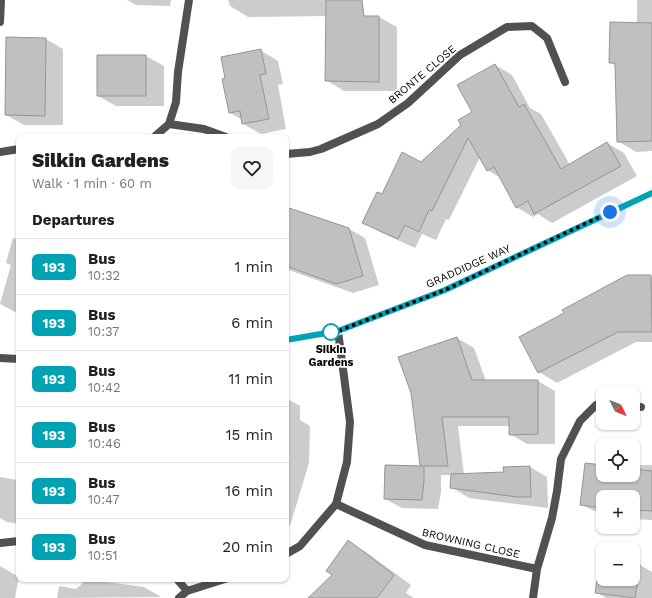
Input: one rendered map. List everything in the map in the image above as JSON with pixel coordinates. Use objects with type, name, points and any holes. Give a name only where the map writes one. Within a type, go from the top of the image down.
[{"type":"street","points":[[0,22],[1,0]]},
{"type":"street","points":[[157,134],[169,124],[176,102],[178,72],[189,0]]},
{"type":"street","name":"BRONTE CLOSE","points":[[289,154],[310,152],[321,149],[378,124],[408,103],[460,55],[507,27],[532,26],[547,38],[565,82]]},
{"type":"street","points":[[169,124],[204,129],[218,134]]},
{"type":"street","points":[[0,152],[16,149]]},
{"type":"street","name":"GRADDIDGE WAY","points":[[289,339],[338,331],[445,290],[652,193]]},
{"type":"street","points":[[289,552],[300,546],[336,504],[346,462],[350,422],[338,331]]},
{"type":"street","points":[[0,358],[16,359]]},
{"type":"street","points":[[533,598],[537,569],[552,518],[561,459],[580,422],[596,405]]},
{"type":"street","name":"BROWNING CLOSE","points":[[336,504],[425,545],[537,569]]},
{"type":"street","points":[[0,543],[16,541]]},
{"type":"street","points":[[179,582],[187,591]]},
{"type":"street","points":[[179,598],[187,591],[216,582]]},
{"type":"building","points":[[326,0],[362,0],[364,16],[379,16],[379,82],[325,81]]},
{"type":"building","points":[[610,22],[652,23],[652,141],[617,142],[615,63],[609,63]]},
{"type":"building","points":[[6,37],[46,38],[45,116],[5,115]]},
{"type":"building","points":[[261,49],[266,74],[260,75],[269,119],[242,124],[240,111],[229,113],[222,79],[225,78],[221,57]]},
{"type":"building","points":[[97,55],[146,55],[146,96],[97,96]]},
{"type":"building","points":[[495,64],[519,107],[524,104],[561,169],[607,142],[621,166],[534,214],[528,201],[516,208],[494,167],[487,171],[468,138],[432,211],[429,210],[419,232],[405,225],[398,239],[362,223],[377,192],[382,194],[402,152],[421,162],[461,125],[458,120],[472,112],[457,85]]},
{"type":"building","points":[[289,208],[349,228],[363,276],[336,284],[289,267]]},
{"type":"building","points":[[627,275],[651,275],[652,332],[618,332],[538,373],[519,337],[564,313],[562,310]]},
{"type":"building","points":[[457,337],[472,380],[538,380],[538,434],[509,435],[509,417],[442,417],[448,466],[424,466],[422,500],[384,499],[385,465],[423,466],[420,465],[411,393],[398,357]]},
{"type":"building","points":[[585,463],[596,464],[596,482],[640,482],[640,470],[652,471],[652,511],[640,510],[640,490],[596,490],[596,507],[580,505]]},
{"type":"building","points":[[530,466],[531,497],[517,497],[450,488],[451,474],[504,472],[503,467]]},
{"type":"building","points":[[348,540],[394,575],[377,598],[308,598],[332,575],[326,571]]},
{"type":"building","points":[[596,586],[637,586],[635,598],[595,593]]},
{"type":"bus line","name":"193","points":[[289,339],[338,331],[445,290],[652,193]]},
{"type":"place","name":"Silkin Gardens","points":[[331,332]]},
{"type":"route","points":[[331,332],[325,333],[338,331],[445,290],[610,212]]}]
